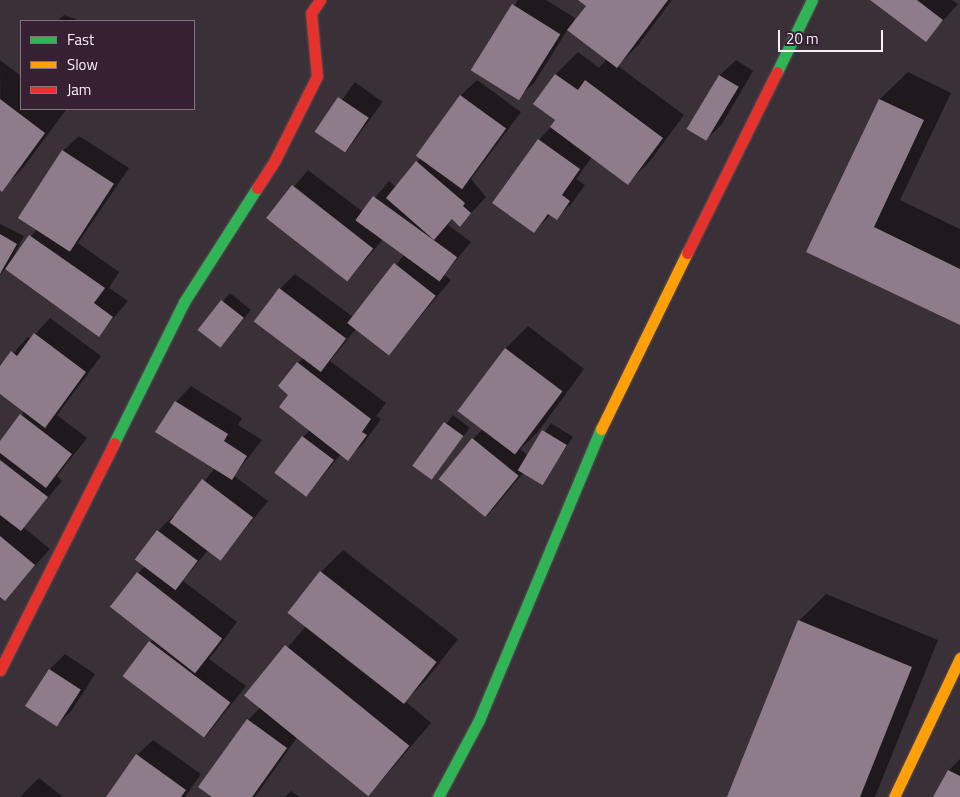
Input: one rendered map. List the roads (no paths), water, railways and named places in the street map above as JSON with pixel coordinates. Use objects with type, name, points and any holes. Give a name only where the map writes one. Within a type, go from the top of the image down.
[{"type":"street","points":[[0,670],[184,302],[275,160],[317,76],[311,13],[320,0]]},
{"type":"street","points":[[438,797],[479,720],[612,404],[812,0]]},
{"type":"street","points":[[894,797],[960,658]]}]
